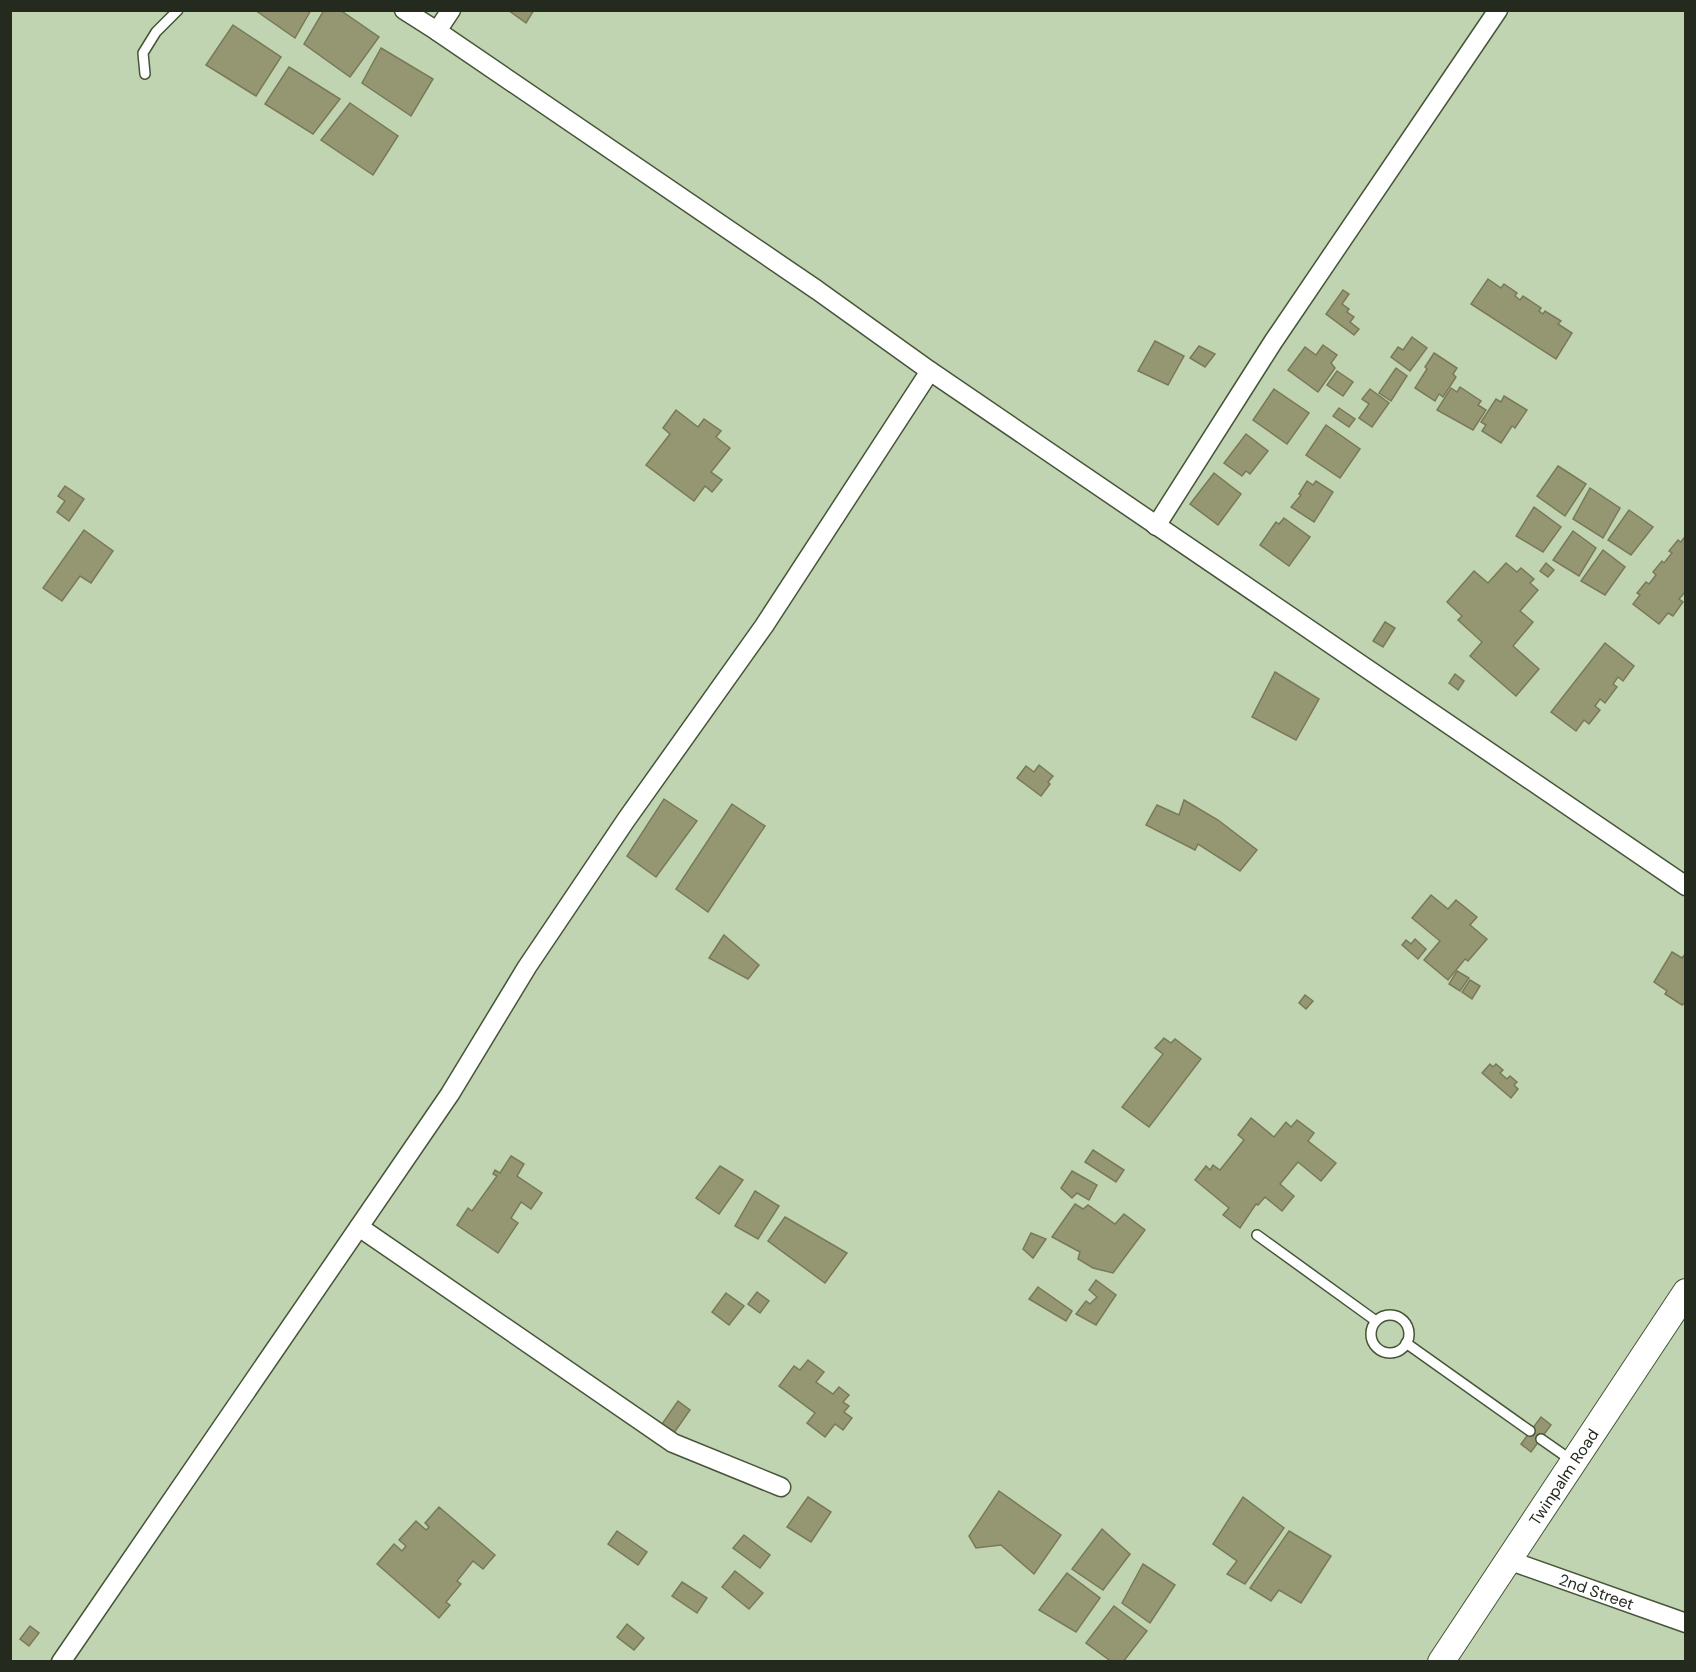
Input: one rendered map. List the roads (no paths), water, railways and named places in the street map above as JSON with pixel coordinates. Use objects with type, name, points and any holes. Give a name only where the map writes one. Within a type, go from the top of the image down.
[{"type":"main road","name":"Twinpalm Road","points":[[1441,1662],[1686,1292]]},
{"type":"street","points":[[404,10],[817,290],[930,371],[1686,886]]},
{"type":"street","points":[[437,31],[450,10]]},
{"type":"street","points":[[1156,526],[1273,342],[1498,10]]},
{"type":"street","points":[[61,1662],[450,1094],[534,957],[626,820],[770,617],[930,371]]},
{"type":"street","points":[[359,1227],[673,1443],[781,1487]]},
{"type":"street","name":"2nd Street","points":[[1508,1560],[1686,1623]]},
{"type":"lane","points":[[145,74],[143,53],[156,32],[178,10]]},
{"type":"lane","points":[[1257,1235],[1376,1321]]},
{"type":"lane","points":[[1384,1316],[1400,1318],[1408,1329],[1406,1343],[1402,1348],[1390,1353],[1377,1347],[1372,1341],[1371,1333],[1376,1321],[1384,1316]]},
{"type":"lane","points":[[1406,1343],[1530,1431]]},
{"type":"lane","points":[[1541,1439],[1573,1462]]}]
